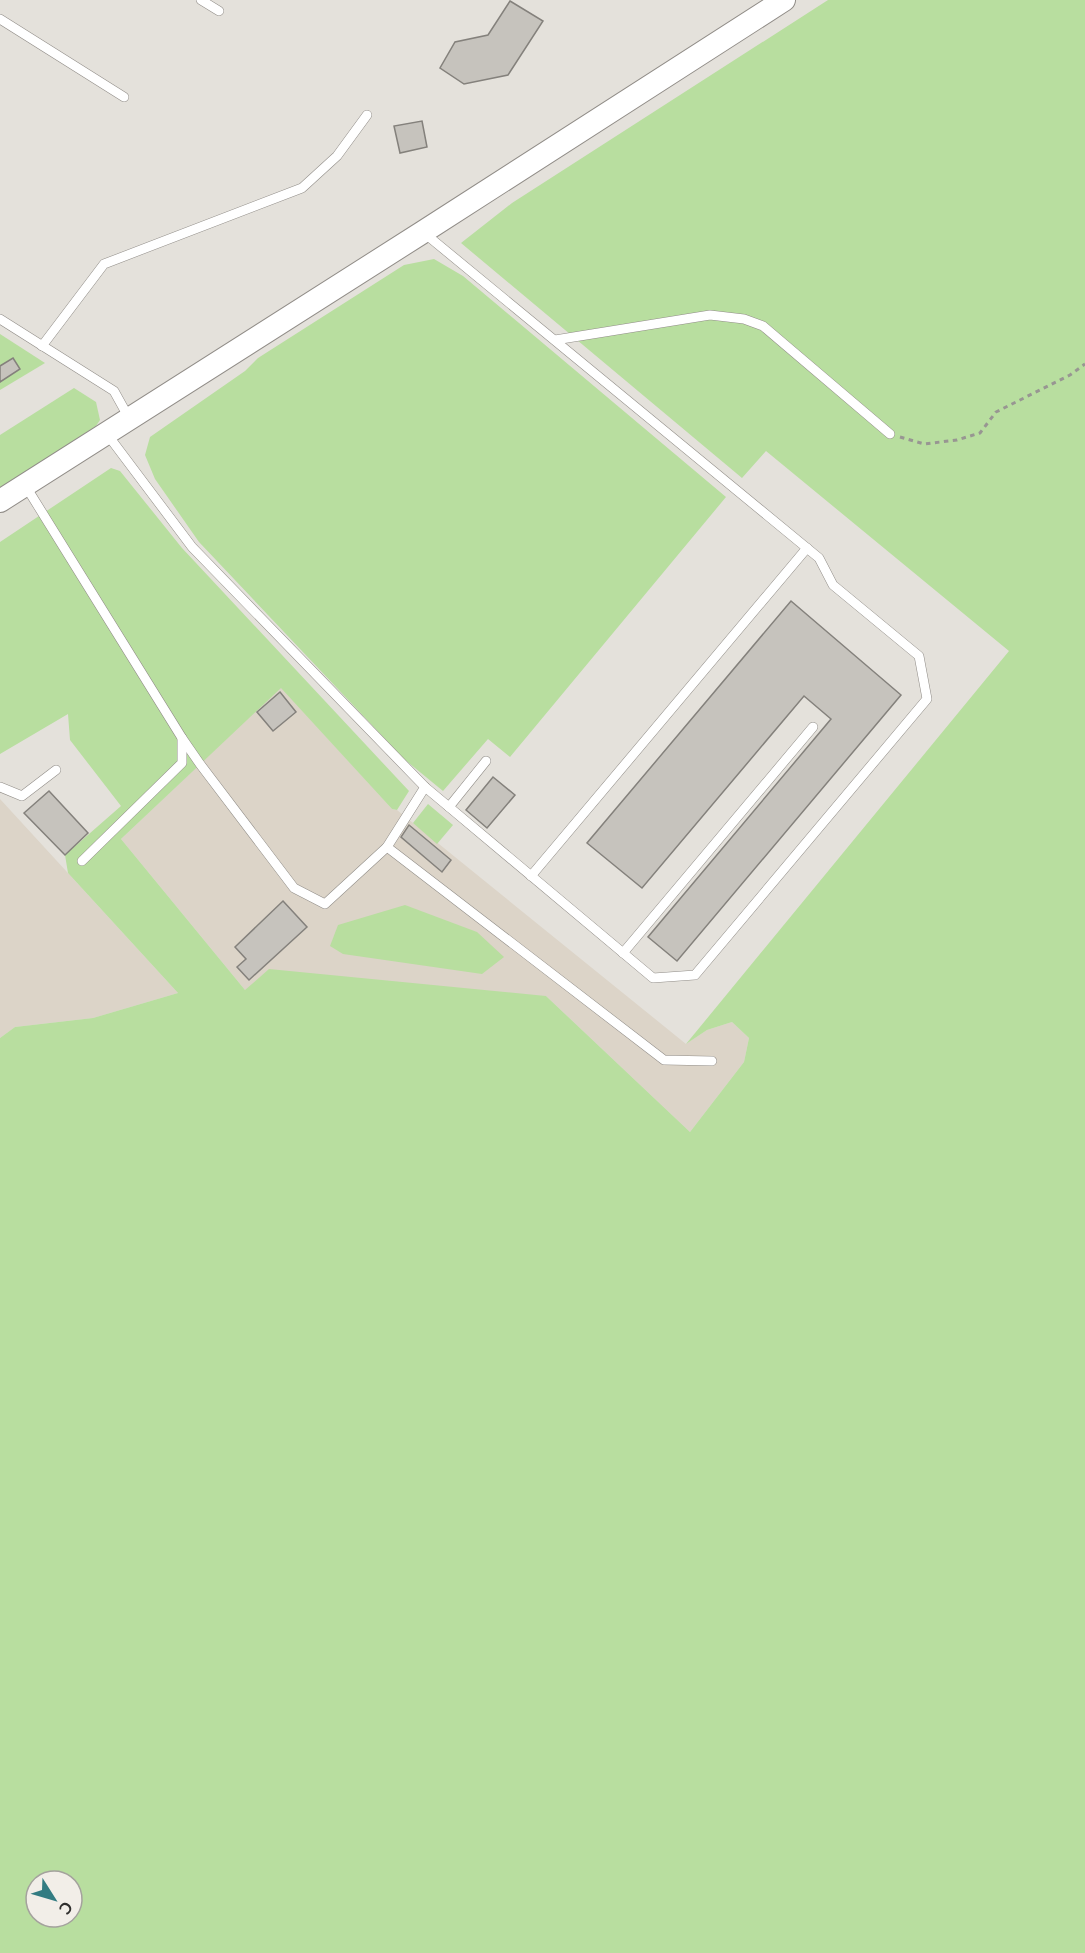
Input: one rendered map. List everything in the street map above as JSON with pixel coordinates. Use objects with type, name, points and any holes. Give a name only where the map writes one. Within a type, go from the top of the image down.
[{"type":"street","points":[[0,501],[784,0]]},
{"type":"lane","points":[[201,0],[219,11]]},
{"type":"lane","points":[[0,20],[124,97]]},
{"type":"lane","points":[[42,346],[104,264],[302,188],[337,156],[367,115]]},
{"type":"lane","points":[[106,432],[192,547],[425,788],[653,978],[695,975],[927,699],[919,656],[833,585],[819,558],[423,232]]},
{"type":"lane","points":[[555,340],[710,315],[744,319],[763,326],[890,434]]},
{"type":"lane","points":[[0,319],[114,391],[129,418]]},
{"type":"lane","points":[[25,485],[182,738],[294,888],[325,904],[387,847],[425,788]]},
{"type":"lane","points":[[531,876],[807,548]]},
{"type":"lane","points":[[622,953],[813,727]]},
{"type":"lane","points":[[82,861],[182,763],[182,738]]},
{"type":"lane","points":[[449,807],[486,761]]},
{"type":"lane","points":[[0,787],[22,796],[56,770]]},
{"type":"lane","points":[[387,847],[664,1060],[712,1061]]},
{"type":"path","points":[[890,434],[924,444],[957,440],[980,433],[996,412],[1070,375],[1085,363]]},
{"type":"shaded area","points":[[281,687],[392,809],[397,810],[686,1044],[707,1030],[732,1022],[749,1038],[744,1062],[690,1132],[546,996],[245,990],[121,839]]},
{"type":"shaded area","points":[[0,799],[178,993],[93,1018],[15,1027],[0,1038]]},
{"type":"green space","points":[[828,0],[1085,0],[1085,1953],[0,1953],[0,1038],[15,1027],[93,1018],[178,993],[68,873],[65,855],[121,806],[70,740],[68,714],[0,754],[0,542],[111,468],[120,471],[182,548],[409,791],[397,810],[392,809],[281,688],[121,839],[245,990],[269,969],[546,996],[690,1132],[744,1062],[749,1038],[732,1022],[707,1030],[686,1044],[1009,651],[766,451],[742,478],[461,243],[512,203]]},
{"type":"green space","points":[[434,259],[463,276],[726,497],[510,757],[488,739],[443,791],[404,759],[199,542],[155,479],[145,455],[150,437],[245,371],[258,358],[404,265]]},
{"type":"green space","points":[[0,334],[45,363],[0,390]]},
{"type":"green space","points":[[74,388],[96,402],[100,420],[96,426],[0,489],[0,435]]},
{"type":"green space","points":[[428,804],[453,825],[437,844],[413,823]]},
{"type":"green space","points":[[405,905],[477,932],[504,957],[482,974],[343,954],[330,946],[338,925]]},
{"type":"building","points":[[510,1],[543,21],[508,75],[464,84],[440,68],[455,42],[488,35]]},
{"type":"building","points":[[422,121],[427,147],[400,153],[394,126]]},
{"type":"building","points":[[13,358],[20,369],[0,382],[0,366]]},
{"type":"building","points":[[791,601],[901,695],[677,961],[648,937],[831,719],[804,696],[642,888],[587,843]]},
{"type":"building","points":[[280,692],[296,712],[273,731],[257,712]]},
{"type":"building","points":[[493,777],[515,795],[487,828],[466,810]]},
{"type":"building","points":[[49,791],[88,833],[65,855],[24,813]]},
{"type":"building","points":[[409,825],[451,860],[442,872],[401,837]]},
{"type":"building","points":[[283,901],[307,927],[249,980],[237,967],[246,959],[235,947]]}]
